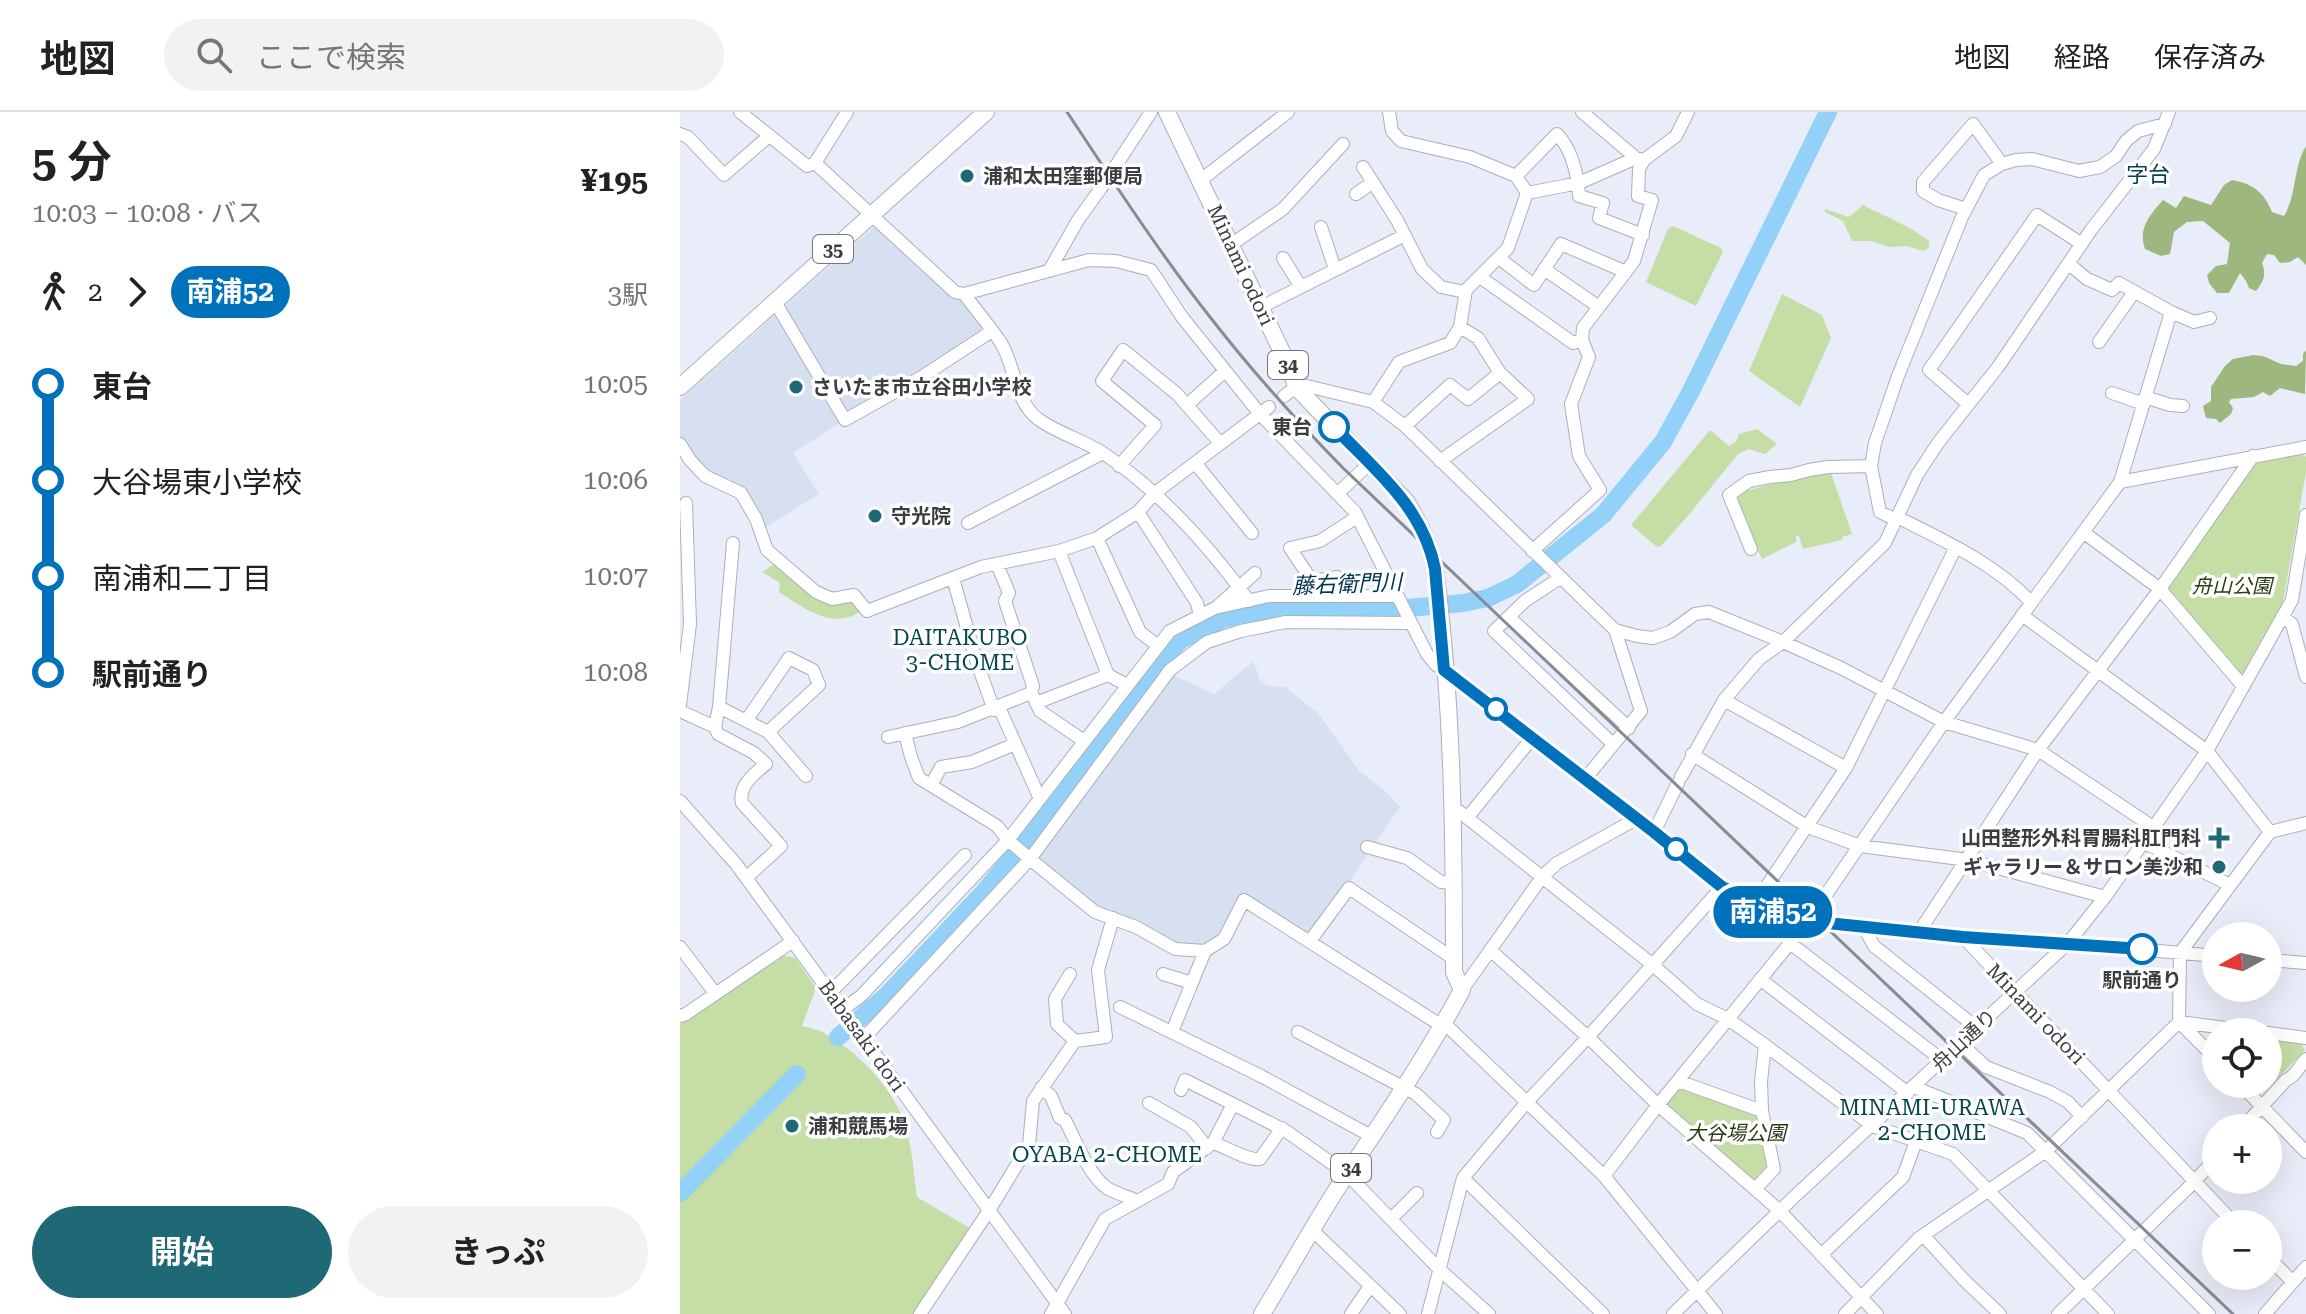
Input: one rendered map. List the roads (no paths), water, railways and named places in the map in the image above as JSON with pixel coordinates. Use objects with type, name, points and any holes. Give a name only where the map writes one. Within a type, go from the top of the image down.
[{"type":"main road","name":"35","points":[[680,387],[986,112]]},
{"type":"main road","name":"Minami odori","points":[[1167,112],[1292,373],[1290,392],[1369,464],[1406,501],[1417,519],[1432,552],[1444,670]]},
{"type":"main road","name":"34","points":[[1262,1314],[1347,1174],[1404,1089],[1462,990],[1454,972],[1454,883],[1461,814],[1444,670]]},
{"type":"street","points":[[740,112],[811,164],[955,292],[964,294],[1089,260],[1116,261],[1151,270],[1182,317],[1225,371],[1357,517],[1427,654],[1436,665],[1533,737],[1722,887],[1775,913],[1808,921],[1963,937],[2202,955]]},
{"type":"street","points":[[811,164],[847,112]]},
{"type":"street","points":[[1049,271],[1078,220],[1151,112]]},
{"type":"street","points":[[1201,180],[1288,112]]},
{"type":"street","points":[[1389,112],[1392,131],[1401,141],[1470,157],[1516,176],[1527,193]]},
{"type":"street","points":[[1582,112],[1640,159]]},
{"type":"street","points":[[1527,193],[1579,183],[1640,159],[1676,136],[1688,112]]},
{"type":"street","points":[[2031,602],[2012,582],[1956,547],[1880,512],[1871,466],[1875,443],[1898,376],[1966,209],[1984,175],[2016,160],[2032,159],[2079,171],[2100,167],[2116,156],[2126,141],[2138,131],[2167,118]]},
{"type":"street","points":[[1654,832],[1692,754],[1724,700],[1759,659],[1783,642],[1885,543],[1917,475],[2154,149],[2167,118]]},
{"type":"street","points":[[1966,209],[1938,200],[1923,191],[1923,182],[1973,124],[2002,164]]},
{"type":"street","points":[[680,134],[688,137],[724,175],[769,136]]},
{"type":"street","points":[[1516,176],[1557,134],[1566,143],[1579,183],[1579,196],[1603,203],[1599,218],[1643,235]]},
{"type":"street","points":[[1232,244],[1283,209],[1343,144]]},
{"type":"street","points":[[1534,553],[1600,490],[1579,456],[1571,404],[1589,357],[1582,340],[1583,328],[1634,261],[1643,235],[1652,200],[1638,196],[1640,159]]},
{"type":"street","points":[[1363,167],[1422,269],[1441,287],[1465,292]]},
{"type":"street","points":[[1356,194],[1373,182]]},
{"type":"street","points":[[1373,402],[1399,362],[1450,343],[1460,327],[1465,292],[1508,248],[1527,193]]},
{"type":"street","points":[[1967,403],[1929,370],[2037,215],[2082,244]]},
{"type":"street","points":[[1321,227],[1335,269]]},
{"type":"street","points":[[1261,307],[1405,235]]},
{"type":"street","points":[[1499,258],[1534,285],[1561,244],[1626,272]]},
{"type":"street","points":[[1283,258],[1301,287]]},
{"type":"street","points":[[2069,264],[2099,285],[2112,290],[2119,283],[2194,322],[2210,318]]},
{"type":"street","points":[[1544,269],[1599,307]]},
{"type":"street","points":[[1480,277],[1573,343],[1582,340]]},
{"type":"street","points":[[2099,342],[2134,292]]},
{"type":"street","points":[[964,294],[1003,345],[1012,376],[1026,405],[1038,419],[1103,453],[1155,493],[1249,601]]},
{"type":"street","points":[[775,302],[845,420],[920,378],[992,331]]},
{"type":"street","points":[[1604,1176],[1808,921],[1944,722],[2120,482],[2171,312]]},
{"type":"street","points":[[1440,461],[1528,399],[1500,373],[1478,338],[1460,327]]},
{"type":"street","points":[[1119,466],[1155,425],[1102,381],[1123,350],[1177,394],[1220,443]]},
{"type":"street","points":[[1187,405],[1225,371]]},
{"type":"street","points":[[1405,426],[1450,385],[1468,399],[1500,373]]},
{"type":"street","points":[[1290,392],[1307,386],[1373,402],[1405,426],[1615,630],[1653,638],[1670,632],[1695,614],[1709,612],[1783,642],[1944,722],[2038,750],[2153,827]]},
{"type":"street","points":[[2112,393],[2183,406]]},
{"type":"street","points":[[680,444],[705,476],[741,493],[756,519],[767,550],[816,592],[832,599],[854,595],[867,611],[997,564],[1059,551],[1097,538],[1138,512],[1155,493],[1264,411]]},
{"type":"street","points":[[2120,482],[2306,447]]},
{"type":"street","points":[[968,523],[1103,453]]},
{"type":"street","points":[[1919,932],[2038,750],[2160,589],[2253,456]]},
{"type":"street","points":[[1196,464],[1252,533]]},
{"type":"street","points":[[1337,494],[1369,464]]},
{"type":"street","points":[[1751,549],[1729,495],[1749,481],[1828,467],[1871,466]]},
{"type":"street","points":[[686,503],[690,624],[680,708],[715,727]]},
{"type":"street","points":[[1138,512],[1197,603],[1200,616]]},
{"type":"street","name":"舟山通り","points":[[1673,1314],[2068,943],[2105,897],[2207,751],[2292,600],[2306,515]]},
{"type":"street","points":[[1348,596],[1337,577],[1312,581],[1290,548],[1320,541],[1357,517]]},
{"type":"street","points":[[2083,532],[2160,589],[2243,686]]},
{"type":"street","points":[[1097,538],[1140,632],[1157,645]]},
{"type":"street","points":[[733,543],[715,727],[718,734],[754,753],[766,764],[750,776],[740,796],[742,803],[781,846],[746,878]]},
{"type":"street","points":[[1753,903],[1846,768],[1956,547]]},
{"type":"street","points":[[1059,551],[1108,675],[1127,685]]},
{"type":"street","points":[[997,564],[1009,593],[1005,601],[1040,711],[1084,741]]},
{"type":"street","points":[[844,1013],[1010,841],[1170,631],[1215,608],[1255,573]]},
{"type":"street","points":[[1557,575],[1494,631],[1613,744]]},
{"type":"street","points":[[953,578],[976,660],[1040,799]]},
{"type":"street","points":[[1215,608],[1269,596],[1397,597]]},
{"type":"street","points":[[2022,615],[2207,751],[2270,832]]},
{"type":"street","points":[[1509,617],[1629,728]]},
{"type":"street","points":[[2282,617],[2292,624],[2302,640],[2306,677]]},
{"type":"street","points":[[862,1037],[1028,858],[1170,670],[1207,642],[1241,631],[1286,622],[1409,620]]},
{"type":"street","points":[[1585,779],[1641,711],[1615,630]]},
{"type":"street","points":[[746,721],[789,658],[813,670],[819,685],[768,732]]},
{"type":"street","points":[[888,737],[958,722],[1108,675]]},
{"type":"street","points":[[1724,700],[1846,768]]},
{"type":"street","points":[[719,707],[768,732],[806,776]]},
{"type":"street","points":[[905,733],[919,778],[997,826],[1028,858],[1095,912],[1136,927],[1175,949],[1205,951]]},
{"type":"street","points":[[1533,737],[1461,814],[1653,965],[1697,1004],[1728,1019],[1873,1126],[1953,1154],[2108,1314]]},
{"type":"street","points":[[931,785],[941,767],[972,762],[1015,744]]},
{"type":"street","points":[[1692,754],[1808,827],[1860,846],[1968,860],[2105,897]]},
{"type":"street","name":"Babasaki dori","points":[[680,801],[746,878],[793,941],[990,1209],[1058,1311]]},
{"type":"street","points":[[1462,990],[1542,877],[1557,863],[1636,819]]},
{"type":"street","points":[[1845,1314],[1923,1235],[2046,1151],[2179,1022],[2180,953],[2270,832],[2306,823]]},
{"type":"street","points":[[2143,842],[2230,885]]},
{"type":"street","points":[[1367,847],[1407,858],[1441,882],[1454,883]]},
{"type":"street","points":[[830,993],[965,855]]},
{"type":"street","points":[[1428,1314],[1463,1178],[1526,1103],[1722,887]]},
{"type":"street","points":[[1310,941],[1349,888],[1454,959]]},
{"type":"street","points":[[1172,1032],[1205,951],[1224,939],[1244,900],[1443,1025],[1604,1176],[1716,1314]]},
{"type":"street","points":[[920,1314],[1029,1145],[1033,1101],[1041,1088],[1075,1041],[1106,1037],[1098,970],[1113,918]]},
{"type":"street","points":[[1867,926],[1874,946],[1977,1028]]},
{"type":"street","name":"Minami odori","points":[[1963,937],[2221,1210]]},
{"type":"street","points":[[680,1016],[793,941]]},
{"type":"street","points":[[1790,943],[1942,1060]]},
{"type":"street","points":[[680,947],[715,993]]},
{"type":"street","points":[[1490,950],[1588,1037],[1658,1105],[1780,1211],[1877,1314]]},
{"type":"street","points":[[2282,961],[2306,963]]},
{"type":"street","points":[[1070,974],[1055,999],[1057,1024],[1075,1041]]},
{"type":"street","points":[[1163,974],[1192,983]]},
{"type":"street","points":[[1760,979],[1911,1090],[2027,1133],[2209,1314]]},
{"type":"street","points":[[1120,1007],[1261,1076],[1373,1137]]},
{"type":"street","points":[[2179,1022],[2202,1025]]},
{"type":"street","points":[[2179,1022],[2202,1045]]},
{"type":"street","points":[[1298,1032],[1416,1094],[1444,1120],[1437,1132]]},
{"type":"street","points":[[2282,1035],[2306,1038]]},
{"type":"street","points":[[1961,1044],[1986,1067],[2050,1092],[2068,1102],[2082,1117]]},
{"type":"street","points":[[1755,1189],[1774,1169],[1762,1111],[1765,1045]]},
{"type":"street","points":[[2254,1114],[2306,1059]]},
{"type":"street","points":[[1181,1090],[1185,1080],[1282,1128],[1347,1174],[1439,1269],[1489,1314]]},
{"type":"street","points":[[1678,1081],[1762,1111]]},
{"type":"street","points":[[1041,1088],[1051,1096],[1060,1118],[1065,1120],[1103,1185],[1137,1201]]},
{"type":"street","points":[[2255,1098],[2306,1152]]},
{"type":"street","points":[[1149,1103],[1191,1127],[1210,1145],[1230,1148],[1252,1160],[1260,1159],[1282,1128]]},
{"type":"street","points":[[1058,1311],[1105,1219],[1168,1184],[1173,1172],[1210,1145],[1233,1104]]},
{"type":"street","points":[[1821,1255],[1903,1177],[1916,1141]]},
{"type":"street","points":[[2058,1314],[2202,1173]]},
{"type":"street","points":[[1463,1178],[1603,1314]]},
{"type":"street","points":[[1391,1219],[1417,1193]]},
{"type":"street","points":[[1313,1231],[1400,1314]]},
{"type":"street","points":[[1923,1235],[2000,1314]]},
{"type":"street","points":[[2271,1312],[2306,1267]]},
{"type":"street","points":[[2282,1271],[2293,1282]]},
{"type":"street","points":[[1351,1314],[1370,1286]]},
{"type":"waterway","name":"藤右衛門川","points":[[838,1037],[887,995],[985,891],[1055,804],[1154,667],[1181,640],[1223,619],[1272,610],[1385,610],[1488,598],[1517,584],[1603,515],[1663,442],[1828,112]]},
{"type":"waterway","name":"藤右衛門川","points":[[680,1193],[797,1074]]},
{"type":"railway","points":[[1067,112],[1191,292],[1241,356],[1308,432],[2233,1314]]},
{"type":"place","name":"浦和太田窪郵便局","points":[[967,176]]},
{"type":"place","name":"さいたま市立谷田小学校","points":[[796,387]]},
{"type":"place","name":"東台","points":[[1334,427]]},
{"type":"place","name":"守光院","points":[[875,516]]},
{"type":"place","name":"山田整形外科胃腸科肛門科","points":[[2219,838]]},
{"type":"place","name":"ギャラリー＆サロン美沙和","points":[[2219,867]]},
{"type":"place","name":"駅前通り","points":[[2142,949]]},
{"type":"place","name":"浦和競馬場","points":[[792,1126]]},
{"type":"district","name":"字台","points":[[2148,174]]},
{"type":"district","name":"DAITAKUBO 3-CHOME","points":[[960,650]]},
{"type":"district","name":"MINAMI-URAWA 2-CHOME","points":[[1932,1120]]},
{"type":"district","name":"OYABA 2-CHOME","points":[[1107,1154]]},
{"type":"park label","name":"舟山公園","points":[[2232,586]]},
{"type":"park label","name":"大谷場公園","points":[[1736,1133]]}]
